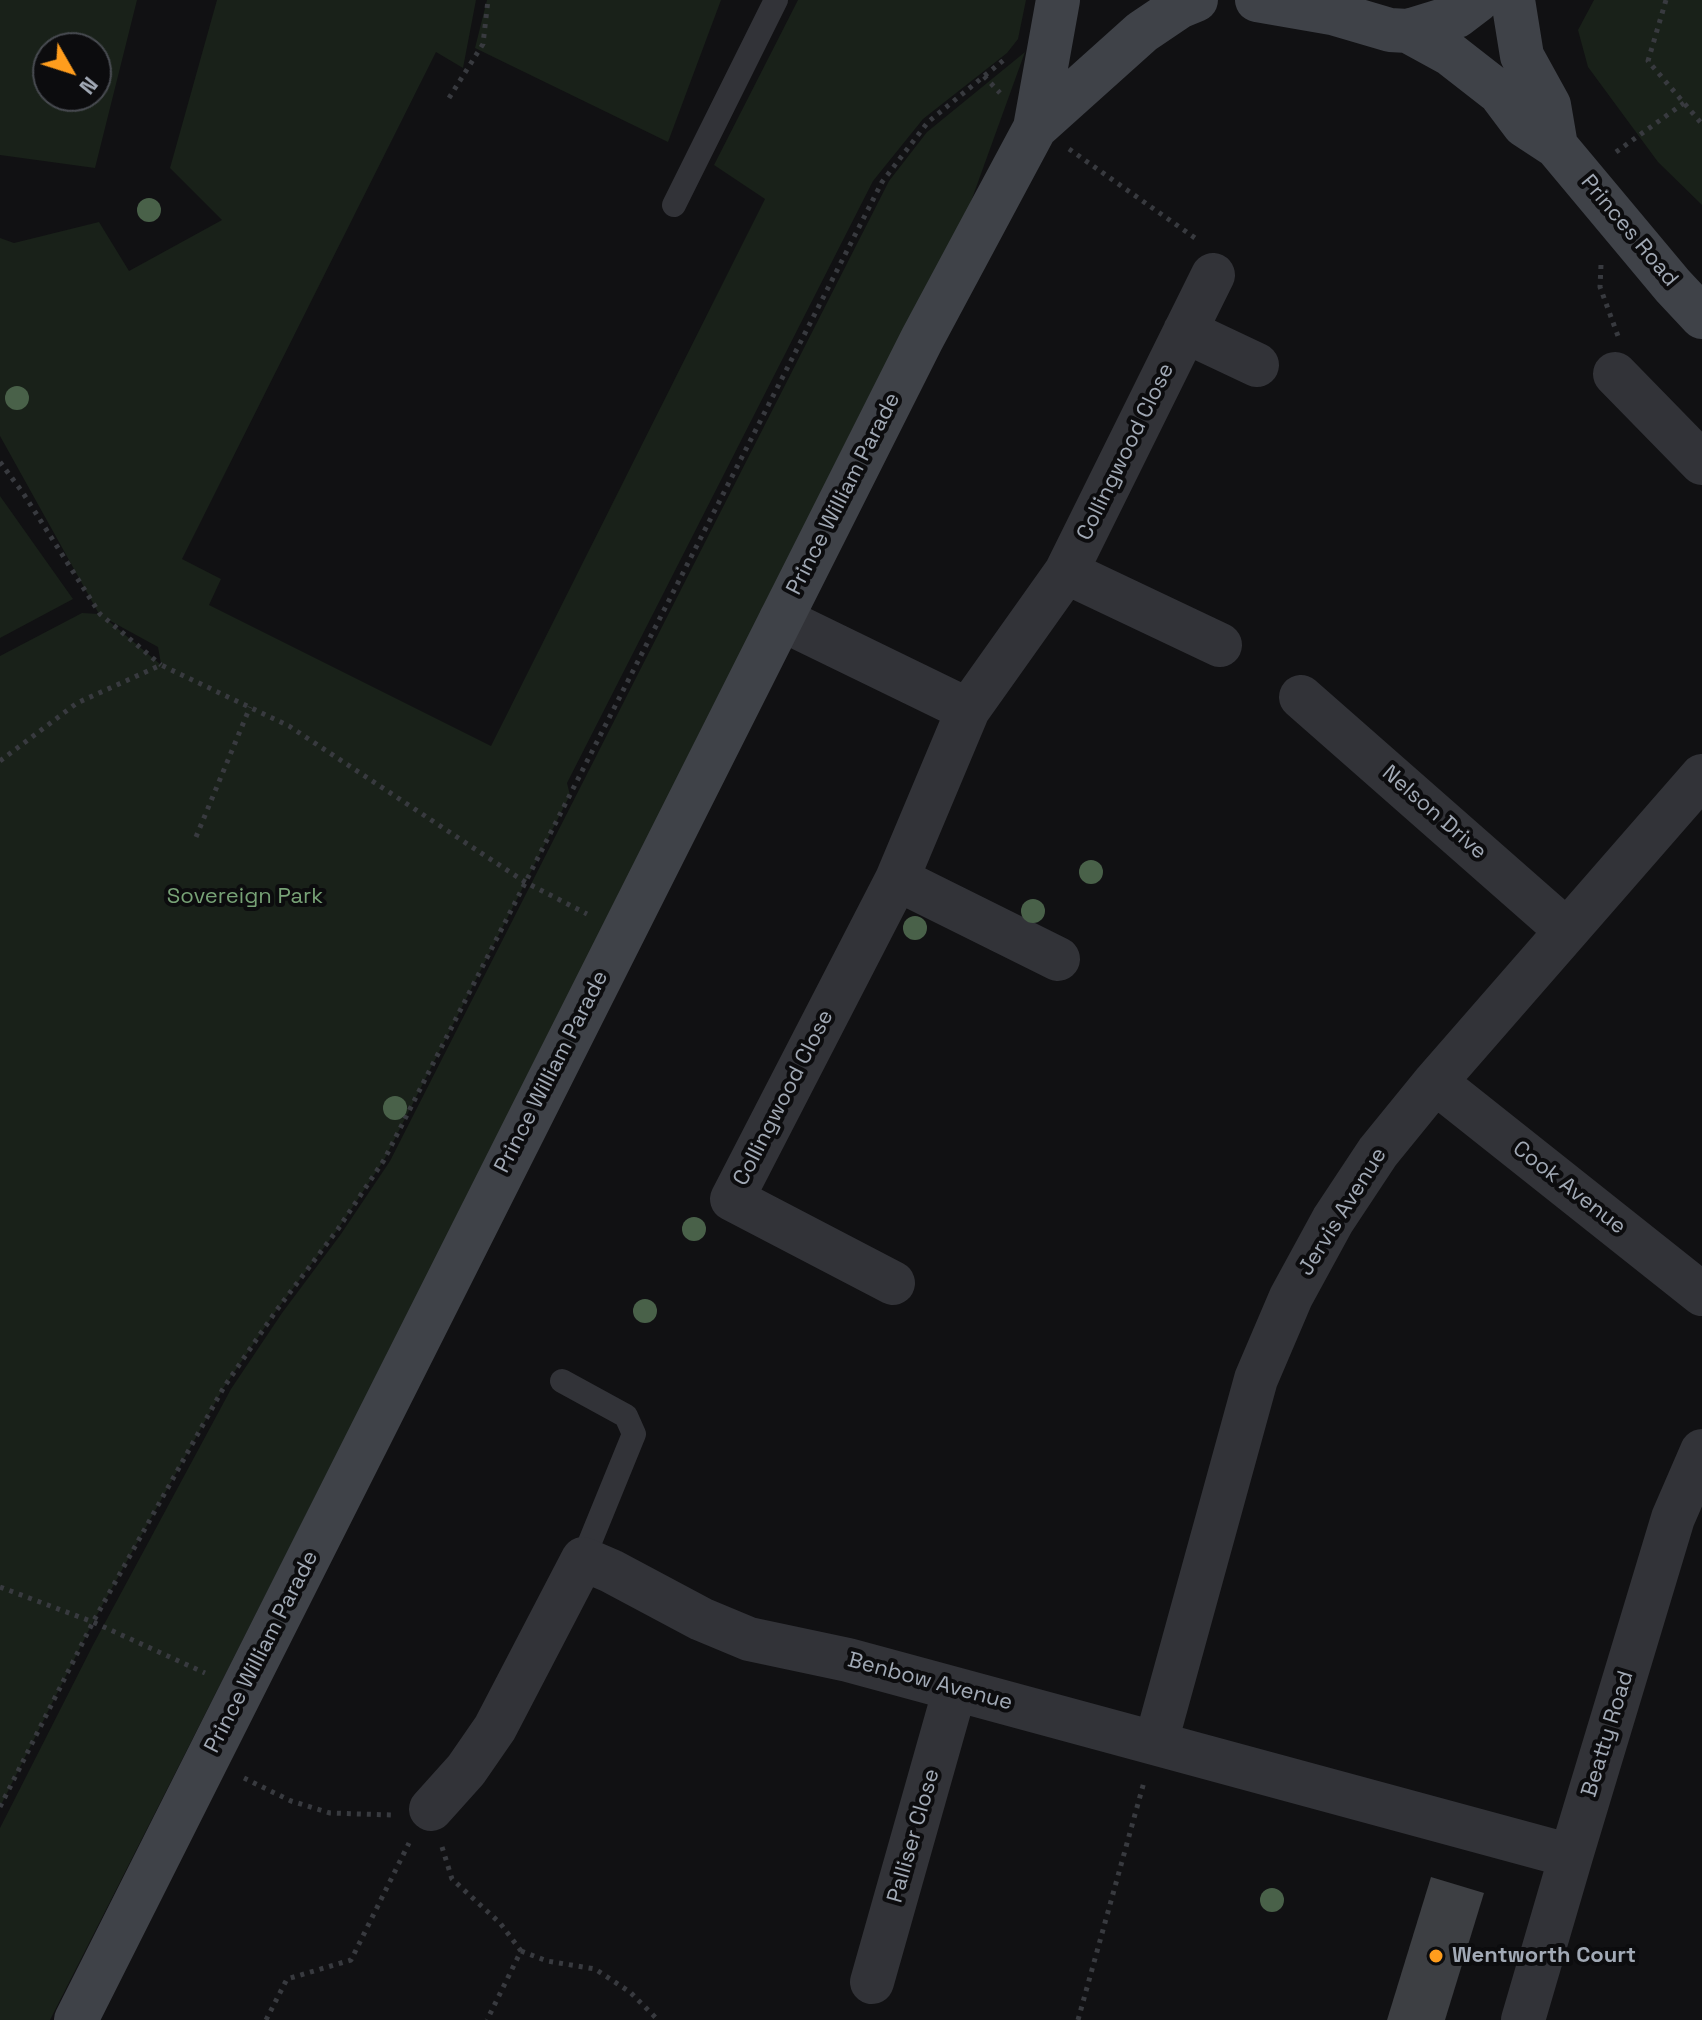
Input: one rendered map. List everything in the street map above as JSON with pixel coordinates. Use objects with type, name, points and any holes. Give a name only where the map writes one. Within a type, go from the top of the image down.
[{"type":"street","name":"Prince William Parade","points":[[76,2020],[922,339],[1035,128],[1058,0]]},
{"type":"street","name":"Prince William Parade","points":[[1035,128],[1142,32],[1179,7],[1196,0]]},
{"type":"street","points":[[1257,0],[1332,13],[1390,30],[1408,31],[1457,16],[1478,0]]},
{"type":"street","points":[[1513,0],[1522,56],[1549,105],[1556,146]]},
{"type":"street","name":"Princes Road","points":[[1408,31],[1450,54],[1500,93],[1524,125],[1556,146],[1702,317]]},
{"type":"street","name":"Collingwood Close","points":[[893,1283],[732,1199],[897,879],[968,710],[1066,572],[1213,275]]},
{"type":"street","points":[[1185,331],[1257,365]]},
{"type":"street","points":[[1615,374],[1702,463]]},
{"type":"street","points":[[1066,572],[1220,645]]},
{"type":"street","points":[[781,619],[968,710]]},
{"type":"street","name":"Nelson Drive","points":[[1301,697],[1566,930]]},
{"type":"street","name":"Jervis Avenue","points":[[1156,1742],[1256,1379],[1291,1297],[1333,1220],[1370,1163],[1435,1082],[1702,776]]},
{"type":"street","points":[[897,879],[1058,959]]},
{"type":"street","name":"Cook Avenue","points":[[1435,1082],[1702,1294]]},
{"type":"street","name":"Beatty Road","points":[[1523,2020],[1571,1856],[1688,1526],[1702,1451]]},
{"type":"street","points":[[431,1809],[466,1770],[495,1728],[583,1559]]},
{"type":"street","name":"Benbow Avenue","points":[[583,1559],[701,1619],[749,1639],[848,1660],[1571,1856]]},
{"type":"street","name":"Palliser Close","points":[[872,1982],[955,1689]]},
{"type":"lane","points":[[674,205],[776,0]]},
{"type":"lane","points":[[562,1381],[626,1416],[634,1434],[583,1559]]},
{"type":"path","points":[[449,98],[483,44],[488,0]]},
{"type":"path","points":[[1666,0],[1648,61],[1702,124]]},
{"type":"path","points":[[0,1807],[93,1622],[224,1387],[384,1160],[882,182],[928,122],[984,76]]},
{"type":"path","points":[[1617,152],[1684,103]]},
{"type":"path","points":[[1087,160],[1198,240],[1213,275]]},
{"type":"path","points":[[1602,262],[1600,287],[1624,351],[1615,374]]},
{"type":"path","points":[[0,462],[100,614],[161,665],[289,726],[525,882],[623,932]]},
{"type":"path","points":[[0,761],[77,703],[161,665]]},
{"type":"path","points":[[196,837],[250,707]]},
{"type":"path","points":[[0,1587],[93,1622],[243,1691]]},
{"type":"path","points":[[1078,2020],[1156,1742]]},
{"type":"path","points":[[207,1760],[291,1801],[330,1813],[392,1815],[431,1809]]},
{"type":"path","points":[[431,1809],[452,1879],[500,1923],[521,1951],[547,1961],[595,1969],[630,1992],[658,2020]]},
{"type":"path","points":[[266,2020],[287,1979],[351,1960],[405,1849],[431,1809]]},
{"type":"path","points":[[487,2020],[521,1951]]},
{"type":"green space","points":[[0,0],[137,0],[112,100],[112,32],[32,32],[32,112],[109,112],[95,168],[0,155]]},
{"type":"green space","name":"Sovereign Park","points":[[217,0],[476,0],[463,68],[436,52],[182,559],[221,579],[209,605],[491,746],[765,199],[714,165],[798,0],[1026,0],[1018,39],[1007,53],[923,119],[873,181],[567,783],[570,795],[384,1160],[224,1387],[93,1622],[0,1807],[0,656],[82,613],[99,614],[0,436],[0,238],[14,243],[99,222],[129,271],[222,220],[170,168]],"holes":[[[105,618],[158,647],[161,664]]]},
{"type":"green space","points":[[487,0],[721,0],[668,142],[475,48]]},
{"type":"green space","points":[[1594,0],[1702,0],[1702,205],[1658,162],[1588,67],[1578,30]]},
{"type":"green space","points":[[1025,52],[969,207],[50,2020],[0,2020],[0,1828],[93,1645],[231,1389],[390,1161],[889,181],[927,132]]},
{"type":"green space","points":[[0,496],[73,599],[0,638]]},
{"type":"building","name":"Wentworth Court","points":[[1431,1877],[1484,1893],[1445,2020],[1387,2020]]},
{"type":"place","name":"Wentworth Court","points":[[1436,1956]]}]
